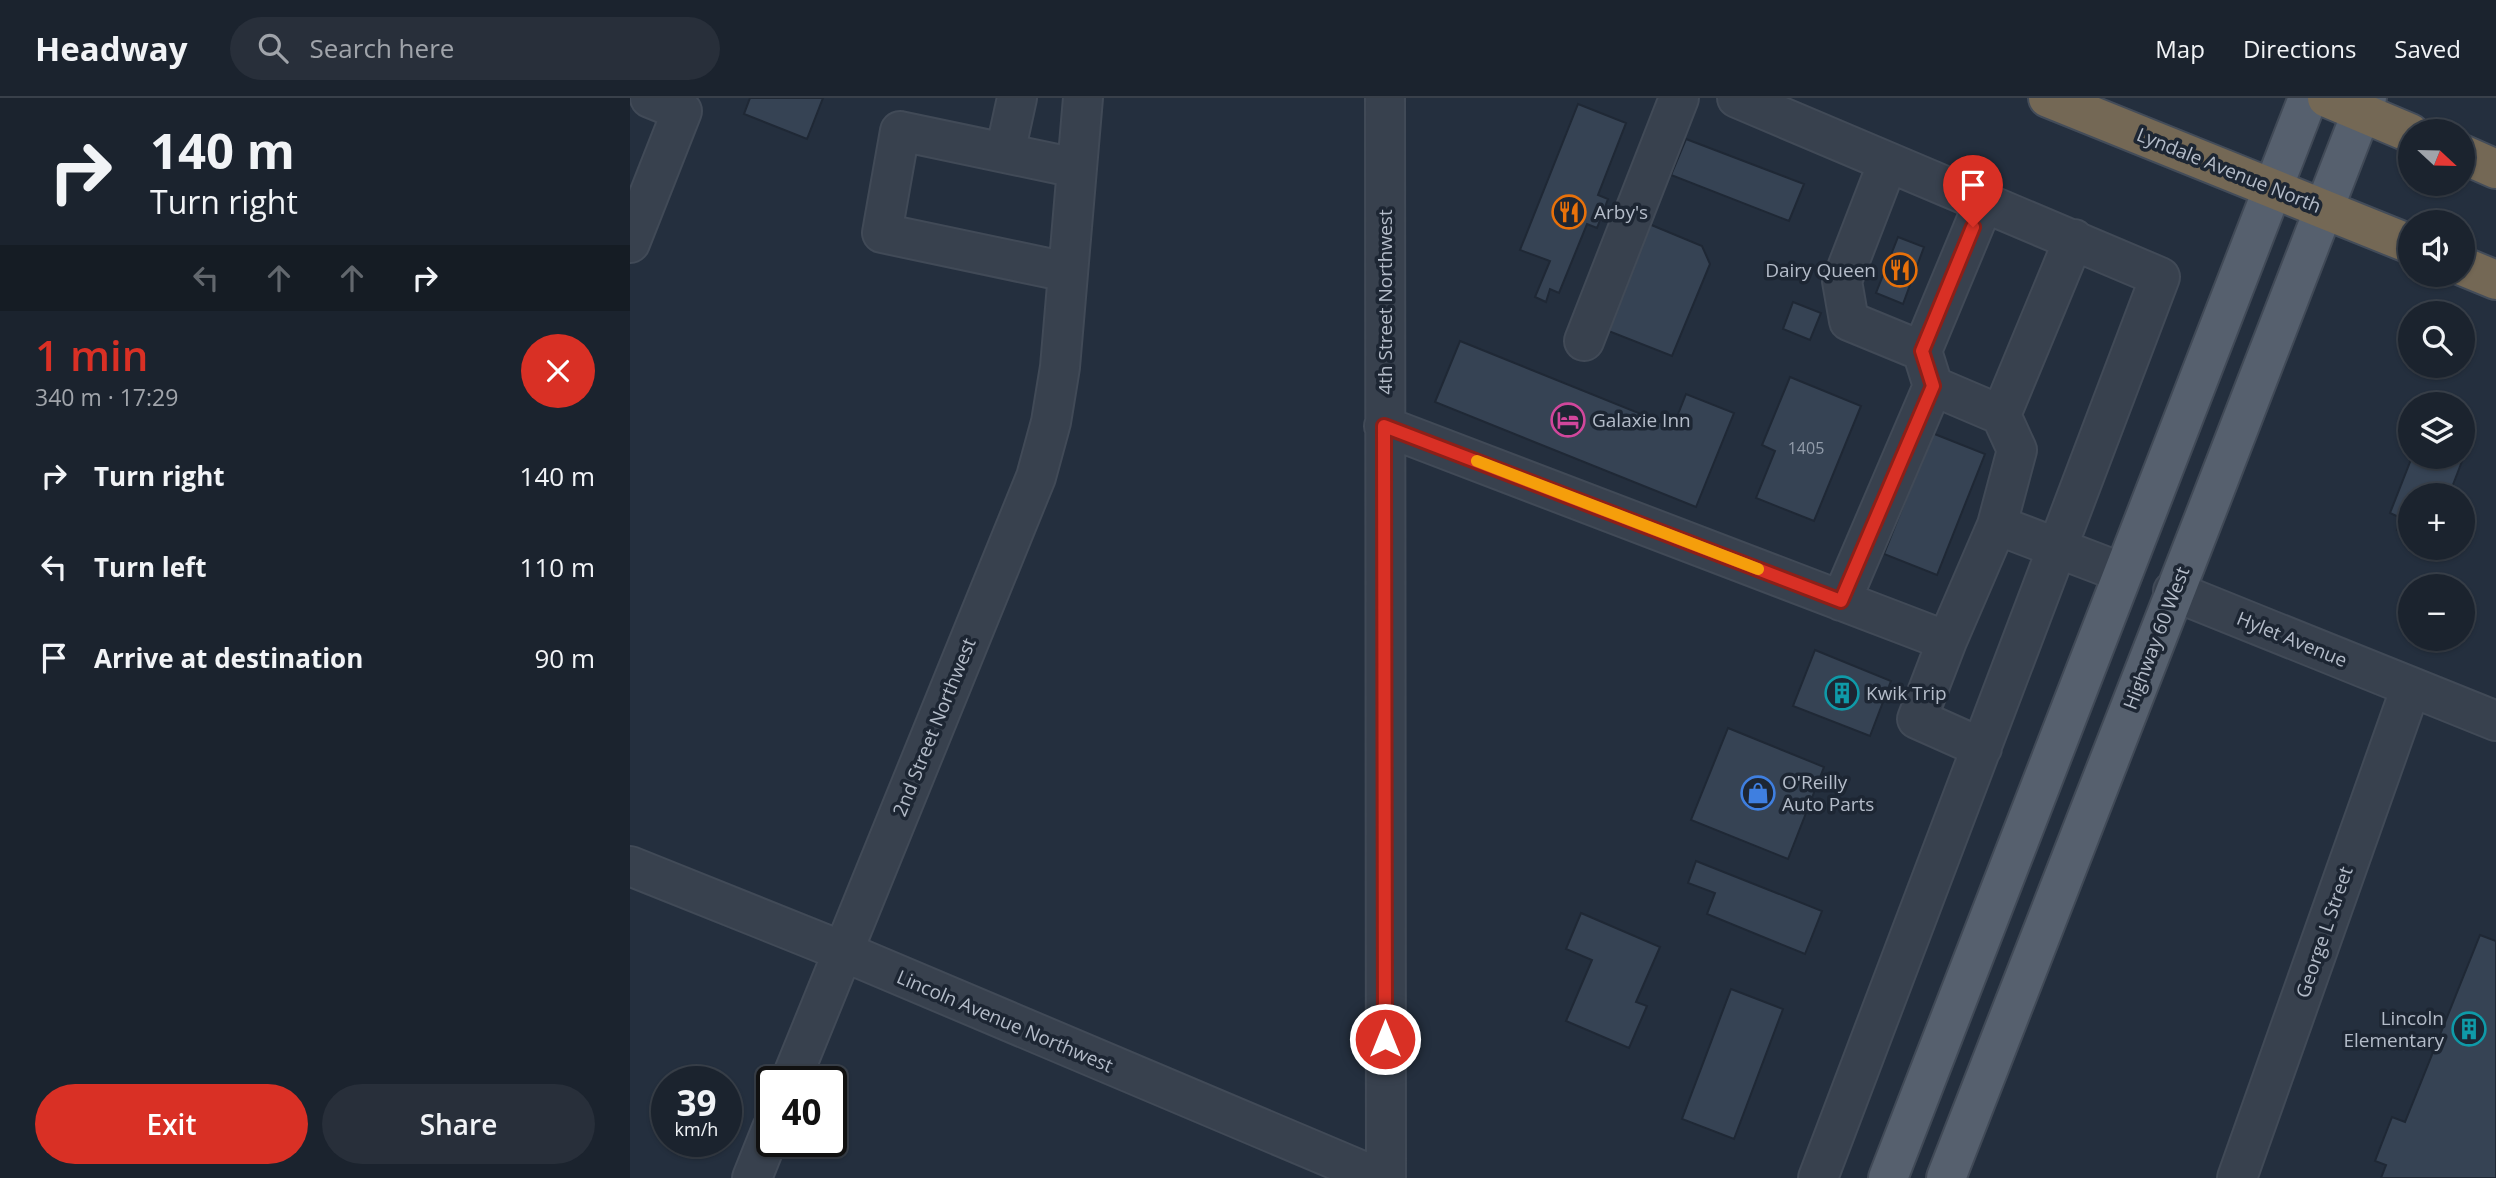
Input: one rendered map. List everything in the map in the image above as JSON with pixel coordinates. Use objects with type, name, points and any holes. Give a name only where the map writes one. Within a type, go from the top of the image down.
[{"type":"highway","name":"Lyndale Avenue North","points":[[2048,98],[2398,239]]},
{"type":"highway","points":[[2327,98],[2364,105],[2398,126]]},
{"type":"highway","points":[[2475,160],[2496,169]]},
{"type":"highway","points":[[2475,271],[2496,280]]},
{"type":"main road","points":[[1888,1178],[2308,98]]},
{"type":"main road","name":"Highway 60 West","points":[[1946,1178],[2364,105]]},
{"type":"street","points":[[1005,153],[1017,98]]},
{"type":"street","name":"2nd Street Northwest","points":[[796,1066],[1036,477],[1051,422],[1060,367],[1083,98]]},
{"type":"street","name":"4th Street Northwest","points":[[1385,98],[1386,1178]]},
{"type":"street","points":[[1584,341],[1679,98]]},
{"type":"street","points":[[1737,98],[2160,277],[1818,1178]]},
{"type":"street","points":[[630,243],[666,105]]},
{"type":"street","points":[[1068,272],[882,233],[901,131],[1076,169]]},
{"type":"street","points":[[1888,162],[1842,281],[1849,321],[2001,415],[2017,450],[1997,525],[1917,719],[1982,748]]},
{"type":"street","points":[[1841,601],[1928,368],[1984,202]]},
{"type":"street","points":[[2001,415],[2074,239]]},
{"type":"street","points":[[1384,426],[1947,641]]},
{"type":"street","points":[[1997,525],[2123,573]]},
{"type":"street","name":"Hylet Avenue","points":[[2173,591],[2496,721]]},
{"type":"street","name":"George L Street","points":[[2237,1178],[2411,687]]},
{"type":"street","name":"Lincoln Avenue Northwest","points":[[630,866],[842,951],[1379,1178]]},
{"type":"street","points":[[752,1178],[760,1157]]},
{"type":"building","points":[[750,98],[823,98],[807,139],[744,114]]},
{"type":"building","name":"Arby's","points":[[1578,104],[1626,123],[1598,195],[1608,199],[1597,228],[1587,224],[1559,293],[1550,289],[1546,302],[1535,297],[1550,261],[1520,250]]},
{"type":"building","points":[[1686,139],[1804,184],[1789,221],[1671,175]]},
{"type":"building","points":[[1649,224],[1702,246],[1710,264],[1672,356],[1606,330]]},
{"type":"building","name":"Dairy Queen","points":[[1898,237],[1924,247],[1903,304],[1876,293]]},
{"type":"building","points":[[1793,302],[1821,313],[1810,340],[1783,329]]},
{"type":"building","name":"Galaxie Inn","points":[[1460,341],[1673,427],[1686,394],[1734,413],[1696,507],[1435,402]]},
{"type":"building","points":[[1790,377],[1861,406],[1814,521],[1756,498],[1775,451],[1762,445]]},
{"type":"building","points":[[1932,433],[1985,454],[1937,575],[1884,554]]},
{"type":"building","points":[[2407,469],[2459,469],[2454,483],[2402,483]]},
{"type":"building","points":[[2398,493],[2398,517],[2390,513]]},
{"type":"building","name":"Kwik Trip","points":[[1815,650],[1891,681],[1870,736],[1793,706]]},
{"type":"building","name":"O'Reilly Auto Parts","points":[[1728,728],[1824,767],[1788,859],[1691,820]]},
{"type":"building","points":[[1696,861],[1822,911],[1805,954],[1707,914],[1715,893],[1688,883]]},
{"type":"building","points":[[1581,913],[1660,947],[1636,1002],[1647,1006],[1629,1048],[1566,1021],[1592,960],[1566,949]]},
{"type":"building","name":"Lincoln Elementary","points":[[2480,935],[2496,941],[2496,1178],[2381,1178],[2386,1165],[2375,1161],[2392,1117],[2405,1122]]},
{"type":"building","points":[[1731,989],[1783,1009],[1734,1139],[1682,1119]]},
{"type":"slow traffic","points":[[1477,461],[1758,569]]},
{"type":"place","name":"Arby's","points":[[1569,212]]},
{"type":"place","name":"Dairy Queen","points":[[1900,270]]},
{"type":"place","name":"Galaxie Inn","points":[[1568,420]]},
{"type":"place","name":"Kwik Trip","points":[[1842,693]]},
{"type":"place","name":"O'Reilly Auto Parts","points":[[1758,793]]},
{"type":"place","name":"Lincoln Elementary","points":[[2469,1029]]},
{"type":"route","points":[[1385,1039],[1384,426],[1841,601],[1933,386],[1922,351],[1973,227]]}]
